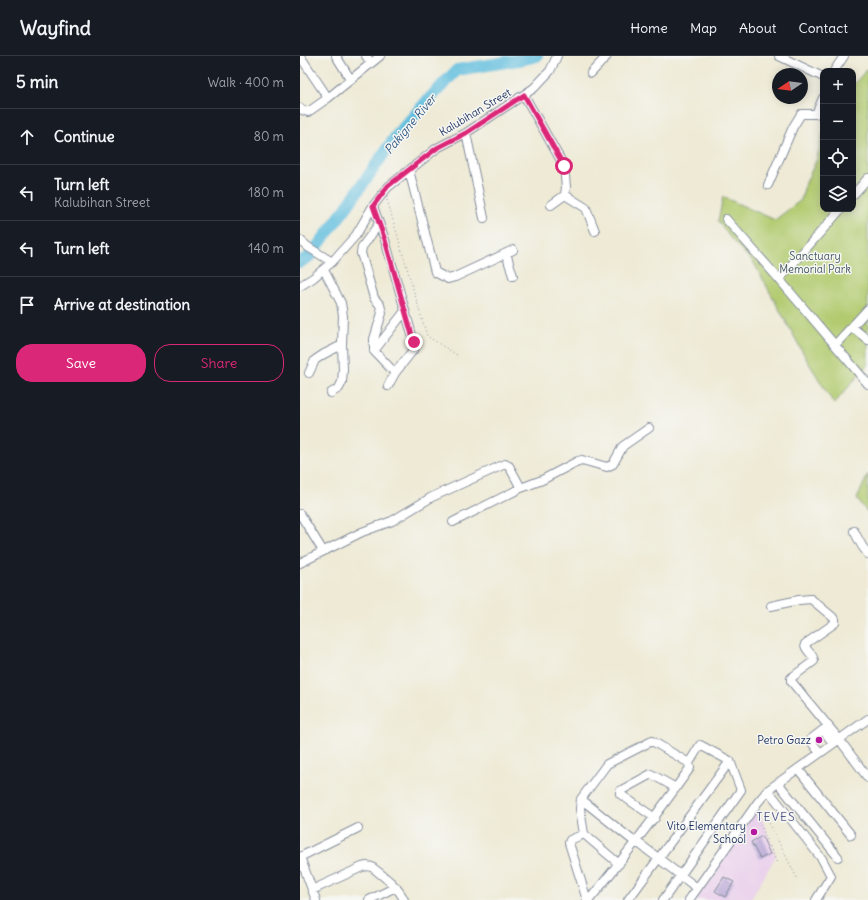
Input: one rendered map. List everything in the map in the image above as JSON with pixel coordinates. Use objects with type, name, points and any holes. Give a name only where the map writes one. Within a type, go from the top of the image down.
[{"type":"street","points":[[300,56],[328,98]]},
{"type":"street","points":[[336,56],[351,80]]},
{"type":"street","points":[[366,56],[371,64]]},
{"type":"street","points":[[300,108],[308,112],[328,98],[380,56]]},
{"type":"street","name":"Kalubihan Street","points":[[300,286],[324,270],[332,262],[356,234],[373,206],[388,186],[437,148],[466,133],[534,88],[550,71],[557,56]]},
{"type":"street","points":[[591,73],[607,56]]},
{"type":"street","points":[[779,56],[820,76]]},
{"type":"street","points":[[836,68],[844,56]]},
{"type":"street","points":[[524,95],[564,166],[566,177],[566,196]]},
{"type":"street","points":[[768,185],[792,127],[801,114],[816,114],[820,104]]},
{"type":"street","points":[[466,133],[484,218]]},
{"type":"street","points":[[409,170],[435,272],[448,279],[464,274],[510,252],[513,276]]},
{"type":"street","points":[[856,192],[868,178]]},
{"type":"street","points":[[551,205],[566,196]]},
{"type":"street","points":[[566,196],[586,208],[596,231]]},
{"type":"street","points":[[373,206],[414,342],[414,349],[395,373],[388,386]]},
{"type":"street","points":[[780,279],[838,212]]},
{"type":"street","points":[[726,219],[780,279],[868,384]]},
{"type":"street","points":[[379,224],[361,250],[374,298],[380,305],[382,312],[374,339],[374,352],[395,373]]},
{"type":"street","points":[[300,240],[308,247],[332,262]]},
{"type":"street","points":[[324,270],[341,303],[343,316],[342,382],[339,388],[331,393]]},
{"type":"street","points":[[836,345],[868,309]]},
{"type":"street","points":[[374,352],[405,311]]},
{"type":"street","points":[[852,327],[868,340]]},
{"type":"street","points":[[309,373],[315,360],[342,346]]},
{"type":"street","points":[[453,522],[521,488],[542,480],[578,461],[582,460],[607,467],[614,464],[623,446],[649,428]]},
{"type":"street","points":[[300,563],[362,532],[392,521],[432,497],[505,464],[509,466],[521,488]]},
{"type":"street","points":[[300,514],[323,551]]},
{"type":"street","points":[[854,531],[868,554]]},
{"type":"street","points":[[771,606],[811,599],[835,619],[835,623],[805,644],[806,648],[814,657],[814,661],[790,680],[834,739],[868,778]]},
{"type":"street","points":[[689,900],[768,790],[820,753],[834,739],[868,719]]},
{"type":"street","points":[[820,753],[810,740],[823,730],[834,739]]},
{"type":"street","points":[[619,864],[584,834],[580,809],[581,799],[607,764],[652,741],[689,763]]},
{"type":"street","points":[[588,900],[619,864],[655,818],[690,768],[689,763],[700,745],[730,761],[741,790],[663,900]]},
{"type":"street","points":[[628,900],[730,761]]},
{"type":"street","points":[[798,769],[851,835]]},
{"type":"street","points":[[655,818],[620,794],[620,790],[651,774],[676,788]]},
{"type":"street","points":[[778,783],[838,857]]},
{"type":"street","points":[[768,790],[822,859],[831,876],[816,900]]},
{"type":"street","points":[[581,799],[636,843],[641,845],[696,891]]},
{"type":"street","points":[[316,900],[300,857],[358,828]]},
{"type":"street","points":[[584,834],[570,840],[569,843],[588,900]]},
{"type":"street","points":[[312,890],[367,866],[372,867],[396,888],[401,893],[404,900]]},
{"type":"street","points":[[369,900],[383,897],[396,888]]},
{"type":"path","points":[[384,191],[427,336],[457,355]]},
{"type":"path","points":[[756,805],[776,863]]},
{"type":"path","points":[[756,805],[797,878]]},
{"type":"shaded area","name":"Vito Elementary School","points":[[758,808],[776,856],[750,900],[692,900]]},
{"type":"green space","name":"Sanctuary Memorial Park","points":[[868,68],[868,364],[834,404],[807,360],[754,263],[732,240],[718,221],[723,197],[775,220],[801,200],[805,185],[817,159],[820,146],[820,212],[856,212],[856,82]]},
{"type":"green space","points":[[868,474],[868,513],[857,499]]},
{"type":"building","points":[[762,836],[770,854],[760,859],[751,842]]},
{"type":"building","points":[[724,877],[734,882],[725,897],[715,891]]},
{"type":"waterway","name":"Pakigne River","points":[[300,262],[310,256],[346,208],[396,136],[457,70],[537,56]]},
{"type":"place","name":"Petro Gazz","points":[[819,740]]},
{"type":"place","name":"Vito Elementary School","points":[[754,832]]},
{"type":"district","name":"TEVES","points":[[776,816]]},
{"type":"route","points":[[414,342],[385,240],[373,206],[388,186],[437,148],[466,133],[524,95],[564,166]]}]
